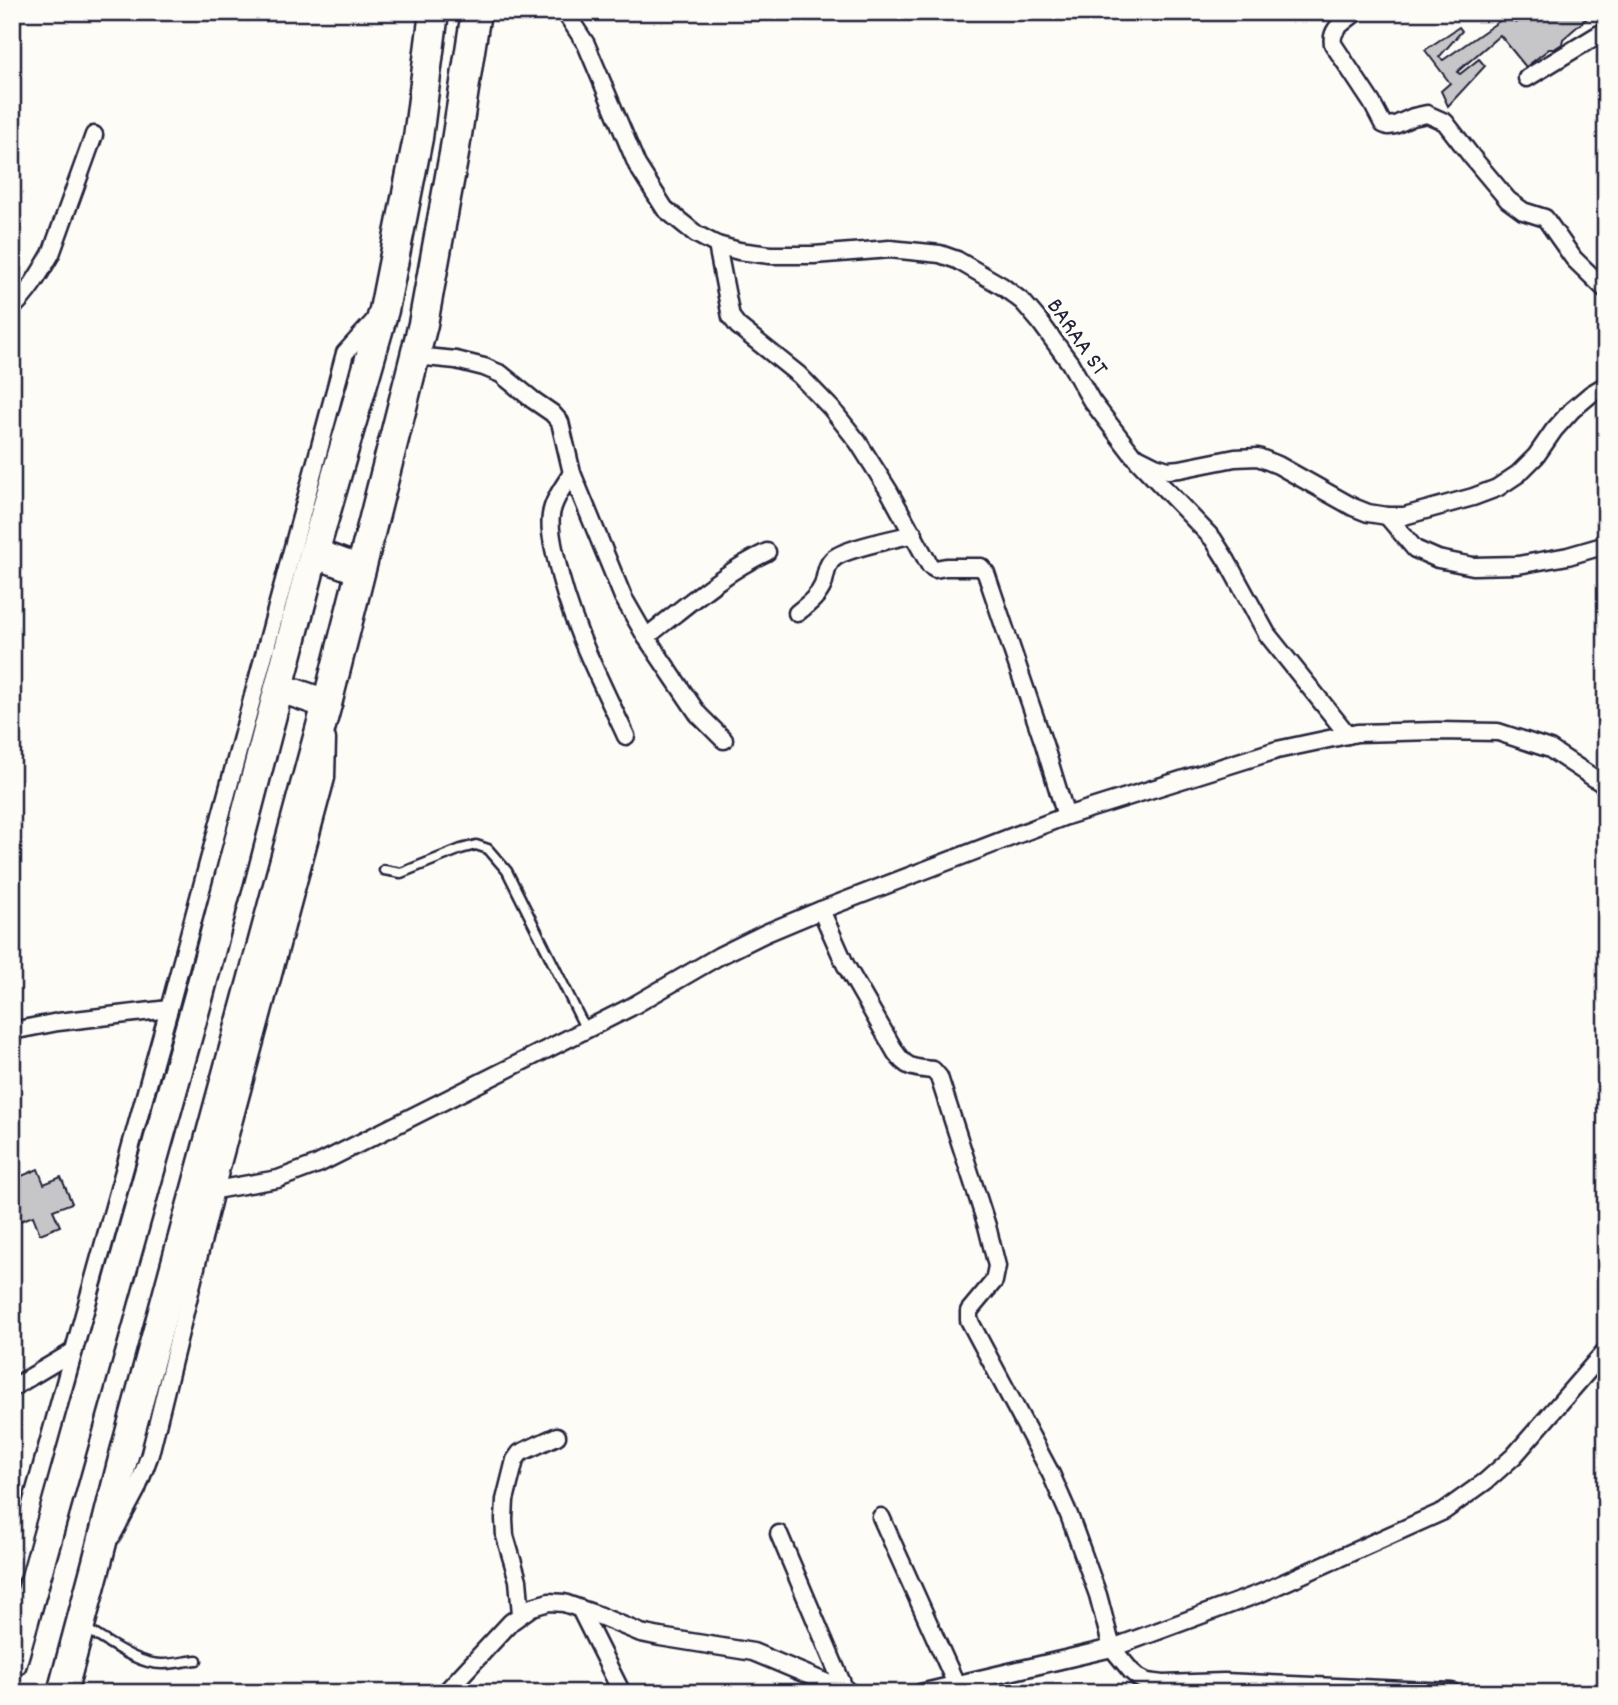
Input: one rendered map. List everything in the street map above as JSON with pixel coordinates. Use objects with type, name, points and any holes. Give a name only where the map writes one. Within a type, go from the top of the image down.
[{"type":"highway","points":[[12,1663],[199,995],[314,553],[384,310],[418,138],[434,12]]},
{"type":"highway","points":[[62,1693],[122,1459],[327,704],[423,324],[476,12]]},
{"type":"highway","points":[[314,553],[360,570]]},
{"type":"highway","points":[[280,688],[327,704]]},
{"type":"street","name":"BARAA ST","points":[[565,12],[586,44],[637,165],[665,209],[696,234],[717,245],[770,255],[814,255],[890,249],[940,254],[957,260],[1002,286],[1023,302],[1133,455],[1155,466],[1168,470],[1180,469],[1235,458],[1258,457],[1278,465],[1353,507],[1368,513],[1404,516],[1497,488],[1518,474],[1536,456],[1572,410],[1606,385]]},
{"type":"street","points":[[1356,12],[1334,31],[1331,37],[1383,124],[1395,125],[1427,114],[1445,122],[1508,200],[1523,211],[1545,218],[1574,259],[1606,290]]},
{"type":"street","points":[[1527,78],[1606,30]]},
{"type":"street","points":[[12,308],[51,254],[94,135]]},
{"type":"street","points":[[717,245],[731,317],[738,326],[799,375],[831,408],[858,442],[914,534],[930,566],[935,569],[981,567],[986,573],[1066,816]]},
{"type":"street","points":[[12,1573],[169,1009],[345,353],[384,310]]},
{"type":"street","points":[[415,356],[456,360],[501,374],[560,422],[572,473],[623,597],[646,637],[698,714],[724,740]]},
{"type":"street","points":[[1133,455],[1213,539],[1267,634],[1348,735]]},
{"type":"street","points":[[572,473],[555,500],[551,515],[551,536],[568,606],[626,736]]},
{"type":"street","points":[[1387,516],[1415,549],[1438,559],[1473,566],[1518,565],[1568,556],[1606,545]]},
{"type":"street","points":[[797,613],[817,595],[834,559],[845,552],[914,534]]},
{"type":"street","points":[[646,637],[721,579],[766,552]]},
{"type":"street","points":[[97,1562],[137,1489],[150,1454],[215,1190],[326,778],[327,704]]},
{"type":"street","points":[[215,1190],[278,1179],[318,1164],[631,1007],[719,956],[821,910],[1066,816],[1277,750],[1357,733],[1498,732],[1550,749],[1606,786]]},
{"type":"street","points":[[821,910],[845,964],[902,1062],[913,1068],[933,1070],[939,1077],[987,1226],[997,1266],[994,1281],[969,1311],[969,1320],[1051,1474],[1098,1595],[1112,1647],[1131,1671],[1147,1682],[1163,1684],[1225,1688],[1452,1692]]},
{"type":"street","points":[[12,1031],[58,1022],[169,1009]]},
{"type":"street","points":[[920,1693],[1112,1647],[1261,1592],[1444,1511],[1466,1497],[1514,1456],[1606,1350]]},
{"type":"street","points":[[12,1388],[74,1351]]},
{"type":"street","points":[[521,1614],[518,1580],[505,1536],[505,1500],[515,1460],[520,1452],[557,1436]]},
{"type":"street","points":[[881,1517],[956,1684]]},
{"type":"street","points":[[779,1534],[848,1692]]},
{"type":"street","points":[[444,1693],[510,1622],[532,1607],[549,1602],[580,1609],[641,1633],[753,1652],[848,1692]]},
{"type":"street","points":[[580,1609],[622,1693]]},
{"type":"lane","points":[[384,870],[401,873],[460,849],[476,845],[488,849],[507,871],[586,1030]]},
{"type":"lane","points":[[80,1626],[128,1654],[146,1661],[162,1665],[197,1660]]},
{"type":"building","points":[[1531,12],[1594,12],[1563,39],[1562,44],[1549,49],[1526,67],[1500,35],[1457,72],[1460,74],[1479,59],[1485,66],[1448,106],[1441,91],[1450,83],[1425,50],[1459,27],[1462,31],[1439,57],[1443,60],[1508,15],[1516,23]]},
{"type":"building","points":[[38,1169],[44,1184],[61,1177],[72,1203],[53,1210],[60,1226],[40,1234],[33,1216],[12,1224],[12,1192],[21,1189],[17,1178]]}]
